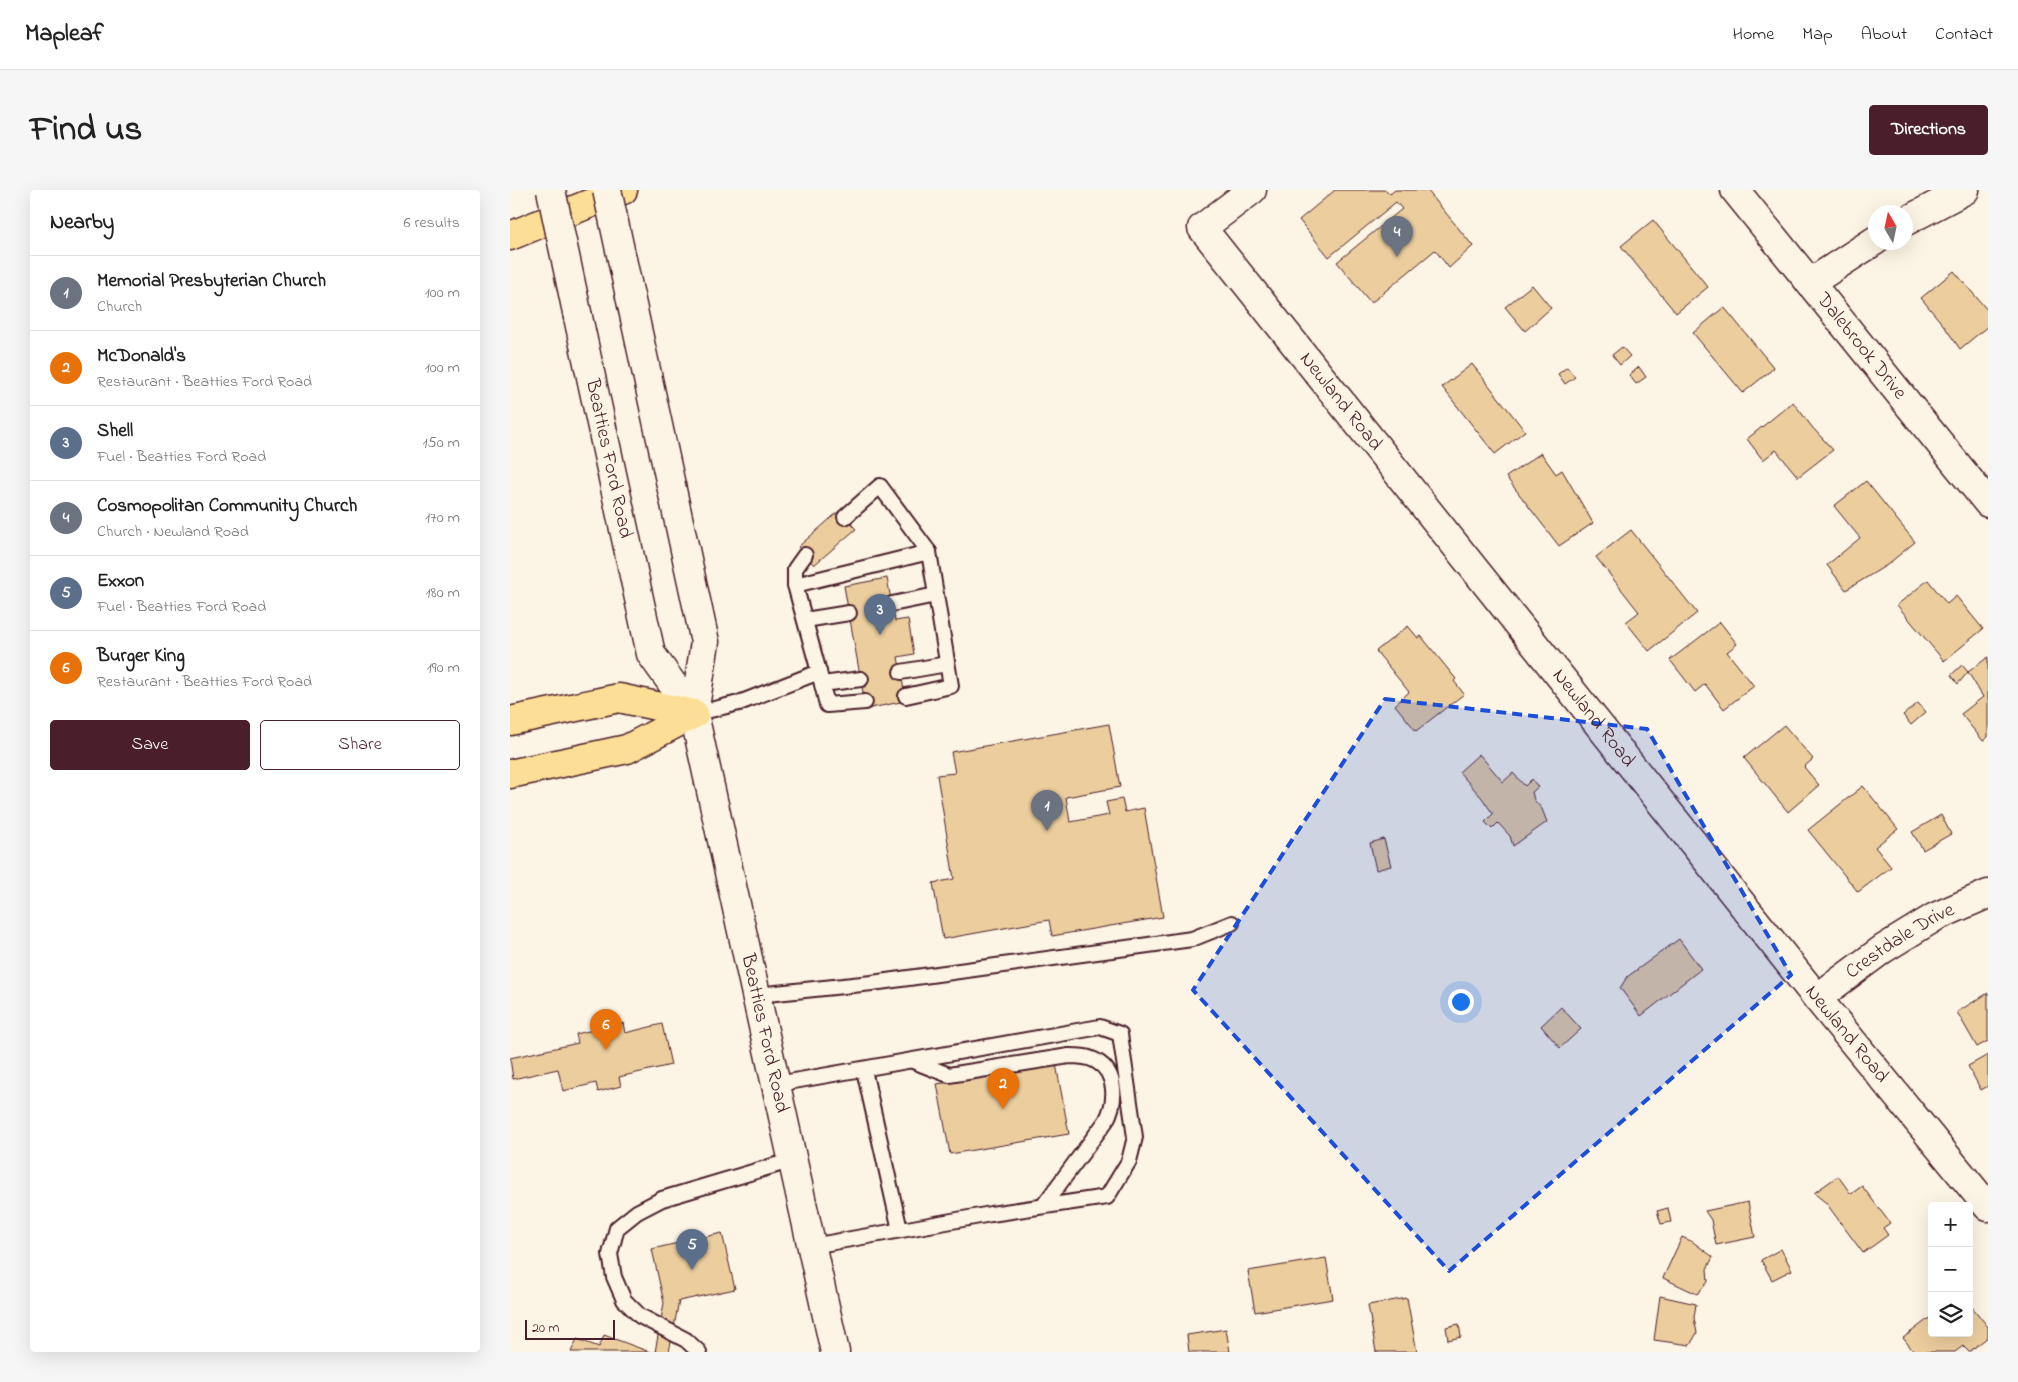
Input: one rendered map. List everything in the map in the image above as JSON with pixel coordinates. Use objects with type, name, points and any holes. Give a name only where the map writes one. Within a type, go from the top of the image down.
[{"type":"highway","points":[[510,236],[623,190]]},
{"type":"highway","points":[[510,721],[619,698],[694,714]]},
{"type":"highway","points":[[510,774],[627,749],[694,714]]},
{"type":"street","name":"Beatties Ford Road","points":[[550,190],[651,654],[694,714]]},
{"type":"street","name":"Beatties Ford Road","points":[[607,190],[705,642],[694,714],[835,1352]]},
{"type":"street","name":"Newland Road","points":[[1252,190],[1202,228],[1817,998],[1988,1207]]},
{"type":"street","name":"Dalebrook Drive","points":[[1735,190],[1988,503]]},
{"type":"street","points":[[1913,217],[1965,190]]},
{"type":"street","points":[[1810,283],[1868,245]]},
{"type":"street","name":"Crestdale Drive","points":[[1817,998],[1883,949],[1935,917],[1988,894]]},
{"type":"lane","points":[[845,517],[880,486],[929,552],[951,686],[906,696]]},
{"type":"lane","points":[[795,585],[929,552]]},
{"type":"lane","points":[[805,555],[795,569],[795,585],[827,705],[865,702]]},
{"type":"lane","points":[[892,604],[936,595]]},
{"type":"lane","points":[[805,620],[849,613]]},
{"type":"lane","points":[[901,672],[947,664]]},
{"type":"lane","points":[[694,714],[739,703],[820,678],[861,679]]},
{"type":"lane","points":[[757,995],[872,983],[1192,939],[1232,923]]},
{"type":"lane","points":[[777,1084],[1100,1027],[1120,1034],[1135,1137],[1128,1160],[1107,1197],[1043,1206],[812,1246]]},
{"type":"lane","points":[[913,1061],[949,1075],[1069,1056],[1084,1056],[1098,1062],[1109,1075],[1115,1096],[1113,1109],[1043,1206]]},
{"type":"lane","points":[[864,1070],[900,1230]]},
{"type":"lane","points":[[698,1352],[686,1340],[640,1316],[624,1300],[614,1277],[610,1254],[617,1228],[636,1212],[662,1199],[793,1160]]},
{"type":"highlighted area","points":[[1385,699],[1647,729],[1791,975],[1449,1271],[1193,990]]},
{"type":"building","points":[[1335,190],[1386,190],[1390,194],[1395,190],[1427,190],[1473,246],[1449,268],[1435,250],[1371,303],[1337,262],[1402,209],[1396,202],[1329,257],[1299,220]]},
{"type":"building","points":[[1653,220],[1708,287],[1676,313],[1621,246]]},
{"type":"building","points":[[1954,271],[1988,311],[1988,326],[1960,349],[1921,298]]},
{"type":"building","points":[[1532,285],[1551,308],[1525,331],[1505,307]]},
{"type":"building","points":[[1724,307],[1774,368],[1743,393],[1693,333]]},
{"type":"building","points":[[1622,347],[1630,356],[1620,365],[1612,355]]},
{"type":"building","points":[[1472,364],[1525,431],[1495,454],[1442,387]]},
{"type":"building","points":[[1567,367],[1575,377],[1565,384],[1558,374]]},
{"type":"building","points":[[1639,367],[1646,377],[1636,384],[1629,375]]},
{"type":"building","points":[[1793,402],[1833,450],[1798,477],[1776,450],[1763,460],[1747,439]]},
{"type":"building","points":[[1541,453],[1556,474],[1562,470],[1593,523],[1559,546],[1506,477]]},
{"type":"building","points":[[1866,481],[1915,542],[1887,565],[1846,590],[1827,565],[1860,538],[1834,506]]},
{"type":"building","points":[[839,511],[856,529],[814,565],[798,547]]},
{"type":"building","points":[[1631,530],[1697,613],[1649,651],[1626,622],[1639,612],[1596,557]]},
{"type":"building","points":[[887,578],[895,621],[908,619],[914,654],[898,657],[906,701],[866,709],[844,586]]},
{"type":"building","points":[[1928,580],[1947,604],[1956,596],[1983,629],[1944,661],[1897,605]]},
{"type":"building","points":[[1720,622],[1737,644],[1727,652],[1754,686],[1724,709],[1705,684],[1695,692],[1670,660]]},
{"type":"building","points":[[1408,626],[1418,638],[1421,636],[1456,679],[1454,681],[1464,694],[1416,731],[1395,705],[1409,692],[1376,651]]},
{"type":"building","points":[[1988,657],[1988,737],[1983,741],[1961,714],[1983,697],[1968,672]]},
{"type":"building","points":[[1962,665],[1968,672],[1958,684],[1951,675]]},
{"type":"building","points":[[1918,703],[1926,712],[1911,725],[1903,715]]},
{"type":"building","points":[[1109,724],[1120,787],[1066,797],[1070,822],[1109,815],[1106,802],[1122,799],[1125,812],[1144,808],[1163,917],[1052,936],[1049,920],[943,939],[933,883],[954,879],[937,775],[955,773],[951,752]]},
{"type":"building","points":[[1784,725],[1813,759],[1804,767],[1819,785],[1788,812],[1744,758]]},
{"type":"building","points":[[1479,754],[1503,782],[1513,773],[1525,786],[1532,779],[1538,787],[1532,792],[1534,800],[1542,809],[1547,822],[1513,846],[1510,836],[1498,823],[1492,829],[1485,822],[1493,814],[1482,798],[1459,772]]},
{"type":"building","points":[[1863,786],[1898,829],[1875,847],[1891,867],[1858,892],[1808,830]]},
{"type":"building","points":[[1941,815],[1951,834],[1923,850],[1912,832]]},
{"type":"building","points":[[1384,839],[1391,866],[1376,870],[1370,843]]},
{"type":"building","points":[[1679,939],[1701,969],[1641,1016],[1620,988],[1627,977]]},
{"type":"building","points":[[1988,993],[1988,1041],[1977,1047],[1957,1012]]},
{"type":"building","points":[[1561,1007],[1581,1029],[1560,1048],[1541,1026]]},
{"type":"building","points":[[623,1023],[625,1033],[662,1024],[671,1065],[619,1077],[621,1086],[598,1092],[596,1083],[563,1091],[558,1069],[513,1079],[510,1058],[578,1043],[576,1034]]},
{"type":"building","points":[[1988,1055],[1988,1086],[1981,1090],[1968,1066]]},
{"type":"building","points":[[1056,1064],[1069,1134],[950,1154],[937,1084]]},
{"type":"building","points":[[1838,1176],[1851,1194],[1862,1186],[1890,1223],[1883,1228],[1888,1235],[1863,1253],[1826,1203],[1814,1193]]},
{"type":"building","points":[[1748,1202],[1755,1237],[1716,1245],[1711,1220],[1705,1211]]},
{"type":"building","points":[[1668,1208],[1671,1222],[1661,1224],[1657,1211]]},
{"type":"building","points":[[722,1233],[735,1289],[679,1301],[669,1352],[655,1352],[664,1303],[652,1249]]},
{"type":"building","points":[[1682,1237],[1693,1242],[1713,1257],[1707,1269],[1708,1282],[1697,1294],[1663,1278]]},
{"type":"building","points":[[1781,1249],[1792,1270],[1772,1280],[1761,1260]]},
{"type":"building","points":[[1326,1258],[1333,1299],[1255,1312],[1248,1271]]},
{"type":"building","points":[[1660,1296],[1696,1304],[1694,1318],[1697,1333],[1690,1345],[1654,1340]]},
{"type":"building","points":[[1407,1298],[1417,1352],[1376,1352],[1368,1305]]},
{"type":"building","points":[[1973,1308],[1988,1327],[1988,1337],[1969,1352],[1963,1346],[1955,1352],[1914,1352],[1903,1338],[1928,1319],[1928,1337],[1973,1337]]},
{"type":"building","points":[[1459,1324],[1461,1337],[1448,1340],[1446,1327]]},
{"type":"building","points":[[1226,1329],[1230,1352],[1189,1352],[1187,1335]]},
{"type":"building","points":[[604,1335],[650,1352],[571,1352],[577,1339],[599,1347]]},
{"type":"place","name":"Cosmopolitan Community Church","points":[[1397,257]]},
{"type":"place","name":"Shell","points":[[880,635]]},
{"type":"place","name":"Memorial Presbyterian Church","points":[[1047,831]]},
{"type":"place","name":"Burger King","points":[[606,1050]]},
{"type":"place","name":"McDonald's","points":[[1003,1109]]},
{"type":"place","name":"Exxon","points":[[692,1270]]}]
